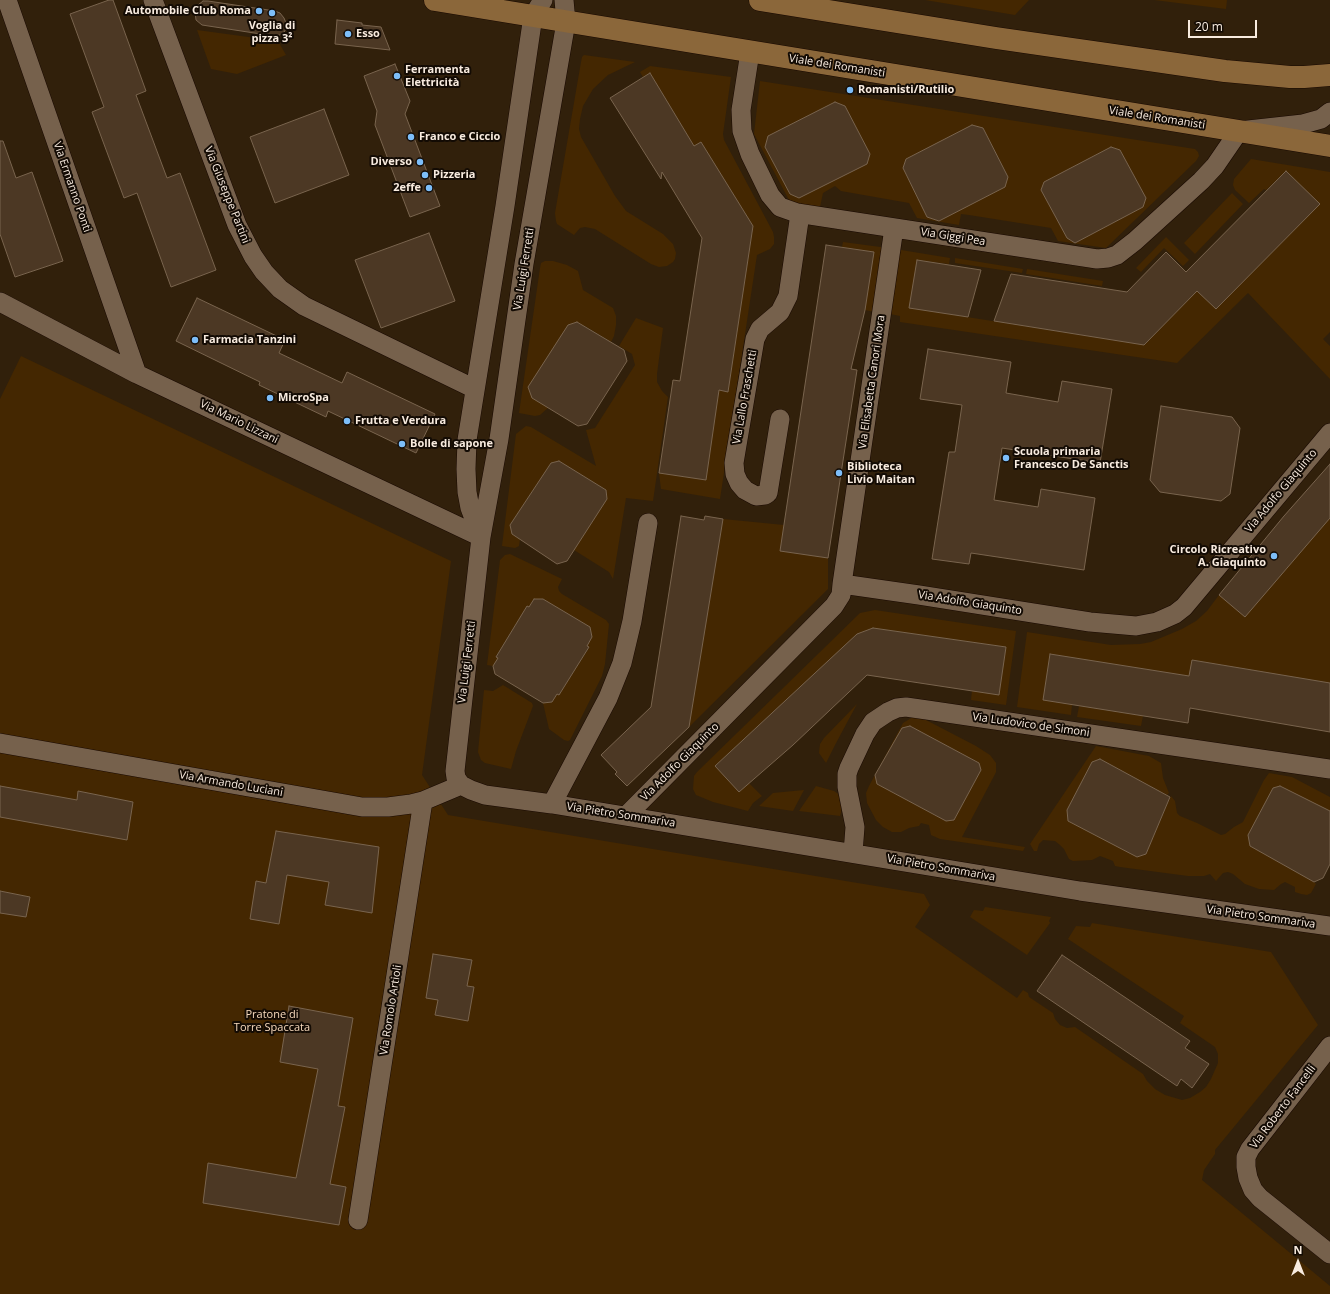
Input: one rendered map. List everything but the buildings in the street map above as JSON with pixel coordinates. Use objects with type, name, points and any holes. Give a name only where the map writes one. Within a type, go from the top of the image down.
[{"type":"street","name":"Via Ermanno Ponti","points":[[7,0],[137,374]]},
{"type":"street","name":"Via Giuseppe Partini","points":[[153,0],[237,225],[253,256],[264,272],[280,290],[304,306],[475,389]]},
{"type":"street","name":"Viale dei Romanisti","points":[[435,0],[538,8],[566,22],[1330,146]]},
{"type":"street","name":"Via Luigi Ferretti","points":[[461,785],[456,778],[455,772],[481,537],[500,432],[526,257],[566,22],[564,0]]},
{"type":"street","points":[[760,0],[980,35],[1226,71],[1304,78],[1330,75]]},
{"type":"street","name":"Via Luigi Ferretti","points":[[481,537],[470,508],[466,469],[467,440],[538,8]]},
{"type":"street","name":"Via Giggi Pea","points":[[750,52],[742,110],[742,131],[744,140],[774,202],[788,211],[800,214],[1088,258],[1108,258],[1117,255],[1135,242],[1201,181],[1215,166],[1239,131]]},
{"type":"street","name":"Viale dei Romanisti","points":[[1239,131],[1303,124],[1320,119],[1330,112]]},
{"type":"street","name":"Via Lallo Fraschetti","points":[[780,418],[768,493],[765,495],[756,496],[745,490],[735,474],[735,458],[755,339],[760,329],[780,312],[788,296],[800,214]]},
{"type":"street","name":"Via Elisabetta Canori Mora","points":[[842,584],[894,228]]},
{"type":"street","name":"Via Mario Lizzani","points":[[0,302],[137,374],[481,537]]},
{"type":"street","name":"Via Adolfo Giaquinto","points":[[626,816],[834,606],[840,595],[842,584],[1090,622],[1136,626],[1157,622],[1175,614],[1184,607],[1330,433]]},
{"type":"street","name":"Via Pietro Sommariva","points":[[552,804],[608,698],[622,663],[632,621],[648,523]]},
{"type":"street","name":"Via Ludovico de Simoni","points":[[853,853],[855,827],[847,787],[847,774],[865,734],[873,722],[897,708],[906,707],[1330,769]]},
{"type":"street","name":"Via Armando Luciani","points":[[0,743],[348,805],[388,807],[404,805],[423,801],[461,785]]},
{"type":"street","name":"Via Pietro Sommariva","points":[[461,785],[485,794],[853,853],[949,870],[1330,926]]},
{"type":"street","name":"Via Romolo Artioli","points":[[358,1220],[423,801]]},
{"type":"street","name":"Via Roberto Fancelli","points":[[1330,1046],[1250,1149],[1246,1157],[1246,1167],[1248,1178],[1253,1190],[1260,1198],[1330,1254]]},
{"type":"green space","points":[[925,0],[1029,0],[1015,15]]},
{"type":"green space","points":[[1154,0],[1227,0],[1226,9]]},
{"type":"green space","points":[[197,30],[278,41],[286,55],[237,74],[211,69]]},
{"type":"green space","points":[[584,55],[635,62],[608,75],[593,89],[583,106],[579,129],[581,137],[615,196],[626,211],[663,234],[673,244],[676,253],[675,259],[667,266],[659,267],[651,264],[595,229],[585,227],[580,228],[574,235],[557,224],[555,213],[581,62]]},
{"type":"green space","points":[[650,66],[731,77],[723,134],[724,140],[773,232],[774,237],[774,244],[770,249],[757,255],[720,499],[661,489],[659,473],[706,480],[719,390],[728,392],[753,227],[701,142],[694,146],[650,73],[643,77],[640,72]]},
{"type":"green space","points":[[760,81],[1195,149],[1199,156],[1196,161],[1106,248],[1058,241],[1051,228],[961,214],[959,225],[917,218],[909,203],[841,191],[835,186],[823,193],[820,207],[790,202],[754,134]],"holes":[[[835,102],[845,106],[870,154],[867,164],[799,198],[790,194],[765,147],[769,136]],[[972,126],[983,128],[1008,176],[1005,186],[939,221],[927,217],[903,168],[906,159]],[[1111,147],[1120,150],[1146,198],[1143,207],[1075,243],[1067,238],[1041,190],[1044,182]]]},
{"type":"green space","points":[[1251,159],[1330,172],[1330,332],[1323,339],[1330,346],[1330,379],[1248,293],[1177,363],[900,322],[900,316],[885,313],[895,249],[950,258],[949,264],[917,260],[910,308],[1144,345],[1197,291],[1216,309],[1319,204],[1286,171],[1266,190],[1264,189],[1249,203],[1235,190],[1233,185],[1234,179]]},
{"type":"green space","points":[[1232,193],[1243,204],[1195,254],[1184,243]]},
{"type":"green space","points":[[1166,237],[1189,260],[1183,266],[1164,248],[1141,272],[1136,268]]},
{"type":"green space","points":[[843,242],[888,248],[879,313],[865,310],[873,252],[842,247]]},
{"type":"green space","points":[[955,258],[1023,269],[1022,273],[955,263]]},
{"type":"green space","points":[[545,261],[553,261],[567,265],[578,271],[583,290],[613,308],[616,316],[616,325],[611,342],[585,326],[576,329],[549,407],[540,415],[535,416],[519,413],[540,268],[541,263]]},
{"type":"green space","points":[[1027,269],[1103,281],[1102,286],[1026,274]]},
{"type":"green space","points":[[636,318],[663,328],[657,382],[662,391],[668,397],[653,501],[626,498],[613,579],[609,572],[574,550],[607,499],[606,490],[559,461],[551,463],[510,525],[512,534],[520,539],[519,546],[515,548],[502,546],[516,434],[526,426],[531,427],[596,466],[586,430],[595,428],[635,365],[632,354],[619,346]]},
{"type":"green space","name":"Pratone di Torre Spaccata","points":[[21,356],[451,561],[422,775],[448,815],[924,894],[930,905],[915,927],[1017,998],[1023,990],[1028,993],[1029,997],[1053,1013],[1055,1019],[1060,1025],[1067,1028],[1075,1027],[1143,1074],[1147,1081],[1155,1089],[1165,1095],[1182,1100],[1190,1098],[1200,1092],[1206,1087],[1211,1079],[1218,1063],[1218,1054],[1215,1047],[1180,1023],[1184,1016],[1068,939],[1076,926],[1090,927],[1092,923],[1271,952],[1318,1025],[1215,1150],[1215,1154],[1204,1170],[1202,1180],[1330,1286],[1330,1294],[0,1294],[0,399]]},
{"type":"green space","points":[[1330,518],[1330,683],[1193,660],[1189,676],[1050,654],[1043,700],[1072,705],[1071,715],[1017,707],[1027,632],[1111,645],[1151,642],[1182,629],[1196,621],[1207,611],[1219,595]]},
{"type":"green space","points":[[723,519],[784,525],[780,551],[828,558],[828,589],[689,727]]},
{"type":"green space","points":[[510,554],[562,579],[558,587],[562,594],[606,620],[609,624],[605,664],[602,676],[570,740],[568,741],[564,740],[549,729],[543,703],[552,702],[557,694],[559,695],[589,648],[587,646],[592,637],[590,627],[543,599],[534,599],[529,607],[527,606],[496,656],[498,658],[493,666],[487,665],[500,560],[505,555]]},
{"type":"green space","points":[[875,610],[1016,631],[1006,705],[971,700],[972,690],[999,694],[1006,647],[873,628],[857,634],[715,766],[739,792],[749,783],[762,796],[753,803],[748,811],[713,802],[696,795],[693,789],[694,776],[697,772],[860,613]]},
{"type":"green space","points":[[503,685],[532,703],[533,706],[516,751],[511,769],[485,763],[481,760],[478,752],[484,690],[493,691]]},
{"type":"green space","points":[[857,704],[826,763],[819,753],[820,744]]},
{"type":"green space","points":[[1079,706],[1143,716],[1141,726],[1077,717]]},
{"type":"green space","points":[[913,717],[926,720],[990,755],[996,763],[996,772],[962,837],[1025,847],[1023,851],[940,839],[931,835],[929,825],[921,823],[919,826],[909,828],[901,832],[892,832],[883,827],[876,820],[867,803],[866,793],[869,786],[903,723]],"holes":[[[910,726],[979,763],[981,770],[954,820],[946,821],[877,784],[875,775],[902,728]]]},
{"type":"green space","points":[[1096,746],[1149,756],[1161,763],[1163,778],[1169,793],[1167,795],[1100,759],[1092,762],[1067,810],[1069,821],[1137,857],[1146,854],[1171,796],[1175,801],[1177,813],[1180,816],[1221,835],[1243,822],[1269,773],[1292,777],[1330,797],[1330,811],[1280,786],[1273,788],[1248,835],[1250,846],[1314,882],[1316,884],[1311,893],[1307,895],[1295,892],[1295,887],[1285,882],[1274,890],[1259,889],[1245,884],[1233,874],[1228,872],[1223,873],[1216,881],[1210,874],[1204,876],[1188,876],[1115,866],[1113,861],[1100,856],[1092,860],[1073,861],[1069,859],[1064,849],[1055,841],[1043,840],[1039,844],[1037,851],[1034,851],[1030,844]]},
{"type":"green space","points":[[816,786],[834,791],[841,796],[843,805],[840,816],[799,811]]},
{"type":"green space","points":[[804,790],[793,811],[759,806],[773,793]]},
{"type":"green space","points":[[985,907],[1051,917],[1049,921],[1050,923],[1027,955],[970,917],[974,910],[983,911]]},
{"type":"place","name":"Automobile Club Roma","points":[[259,11]]},
{"type":"place","name":"Voglia di pizza 3²","points":[[272,13]]},
{"type":"place","name":"Esso","points":[[348,34]]},
{"type":"place","name":"Ferramenta Elettricità","points":[[397,76]]},
{"type":"place","name":"Romanisti/Rutilio","points":[[850,90]]},
{"type":"place","name":"Franco e Ciccio","points":[[411,137]]},
{"type":"place","name":"Diverso","points":[[420,162]]},
{"type":"place","name":"Pizzeria","points":[[425,175]]},
{"type":"place","name":"2effe","points":[[429,188]]},
{"type":"place","name":"Farmacia Tanzini","points":[[195,340]]},
{"type":"place","name":"MicroSpa","points":[[270,398]]},
{"type":"place","name":"Frutta e Verdura","points":[[347,421]]},
{"type":"place","name":"Bolle di sapone","points":[[402,444]]},
{"type":"place","name":"Scuola primaria Francesco De Sanctis","points":[[1006,458]]},
{"type":"place","name":"Biblioteca Livio Maitan","points":[[839,473]]},
{"type":"place","name":"Circolo Ricreativo A. Giaquinto","points":[[1274,556]]}]
